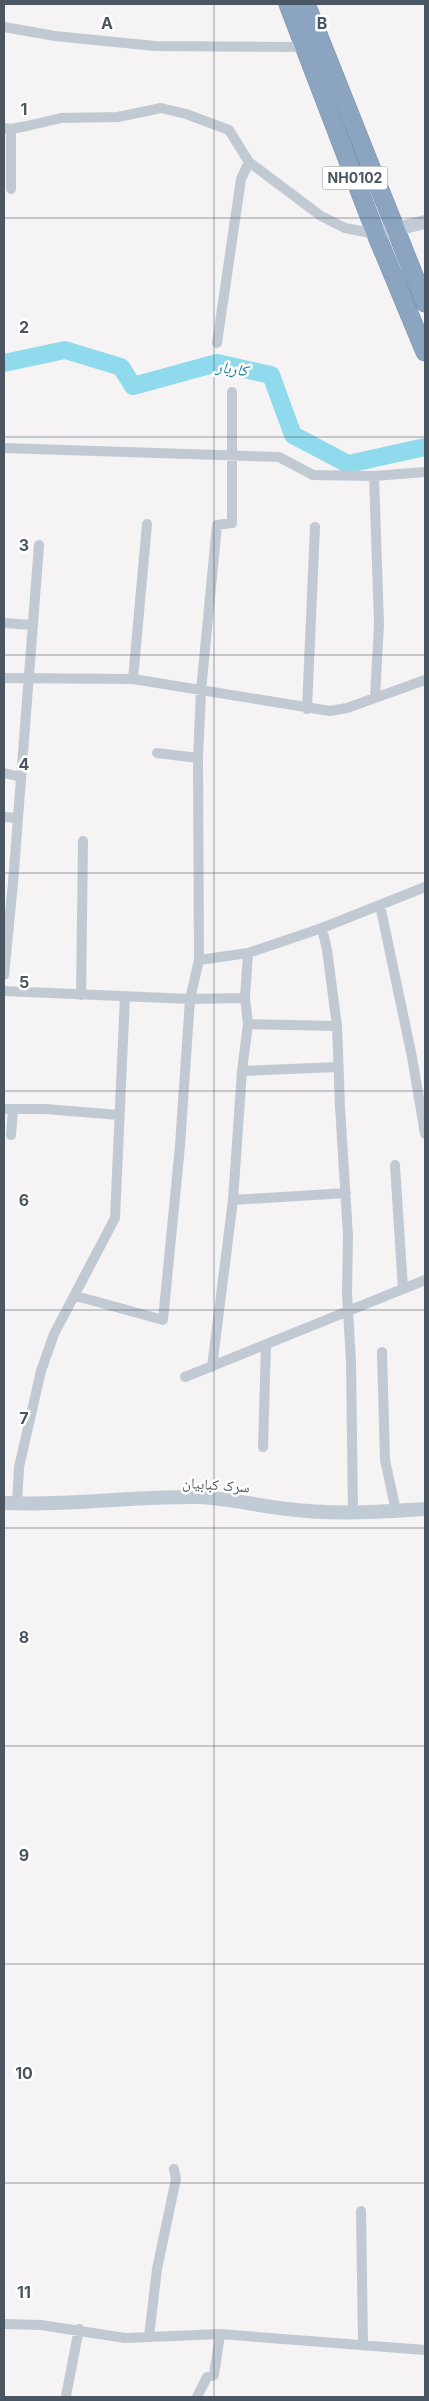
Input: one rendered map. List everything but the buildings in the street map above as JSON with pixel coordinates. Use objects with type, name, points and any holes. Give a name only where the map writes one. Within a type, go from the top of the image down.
[{"type":"highway","name":"NH0102","points":[[288,4],[376,234],[425,352]]},
{"type":"highway","name":"NH0102","points":[[306,4],[425,303]]},
{"type":"street","points":[[4,27],[55,36],[155,46],[305,47]]},
{"type":"street","points":[[11,189],[7,129],[61,118],[118,117],[161,108],[216,124],[229,130],[249,162],[321,216],[345,228],[376,234],[425,222]]},
{"type":"street","points":[[217,343],[241,179],[249,162]]},
{"type":"street","points":[[76,1296],[163,1320],[180,1146],[190,999],[199,960],[198,758],[201,691],[217,525],[232,523],[232,392]]},
{"type":"street","points":[[4,448],[279,457],[313,475],[374,476],[425,472]]},
{"type":"street","points":[[374,476],[379,624],[375,698]]},
{"type":"street","points":[[133,679],[147,524]]},
{"type":"street","points":[[307,709],[315,527]]},
{"type":"street","points":[[4,975],[9,883],[18,818],[39,545]]},
{"type":"street","points":[[4,623],[32,625]]},
{"type":"street","points":[[4,678],[133,679],[307,709],[330,711],[347,708],[425,680]]},
{"type":"street","points":[[156,753],[198,758]]},
{"type":"street","points":[[4,773],[21,777]]},
{"type":"street","points":[[4,817],[18,818]]},
{"type":"street","points":[[81,995],[83,841]]},
{"type":"street","points":[[199,960],[248,953],[322,928],[425,887]]},
{"type":"street","points":[[380,905],[412,1057],[425,1134]]},
{"type":"street","points":[[322,928],[328,950],[338,1026],[338,1068],[346,1193],[354,1514]]},
{"type":"street","points":[[212,1367],[233,1200],[242,1071],[248,1024],[245,998],[248,953]]},
{"type":"street","points":[[4,991],[190,999],[245,998]]},
{"type":"street","points":[[10,1503],[41,1371],[54,1334],[76,1296],[115,1218],[125,996]]},
{"type":"street","points":[[248,1024],[338,1026]]},
{"type":"street","points":[[242,1071],[338,1068]]},
{"type":"street","points":[[11,1135],[8,1109],[120,1115]]},
{"type":"street","points":[[395,1165],[403,1289]]},
{"type":"street","points":[[233,1200],[346,1193]]},
{"type":"street","points":[[185,1377],[425,1280]]},
{"type":"street","points":[[263,1448],[266,1345]]},
{"type":"street","points":[[382,1352],[385,1460],[396,1511]]},
{"type":"street","name":"سرک کبابیان","points":[[10,1503],[198,1497],[252,1503],[288,1510],[354,1514],[425,1509]]},
{"type":"street","points":[[149,2337],[157,2269],[176,2179],[174,2168]]},
{"type":"street","points":[[361,2211],[363,2344]]},
{"type":"street","points":[[4,2324],[79,2329],[125,2338],[220,2334],[425,2350]]},
{"type":"street","points":[[66,2396],[79,2329]]},
{"type":"street","points":[[197,2397],[207,2377],[214,2375],[220,2334]]},
{"type":"waterway","name":"کاربار","points":[[4,363],[65,350],[121,367],[133,386],[217,363],[271,375],[293,435],[348,464],[425,447]]}]
